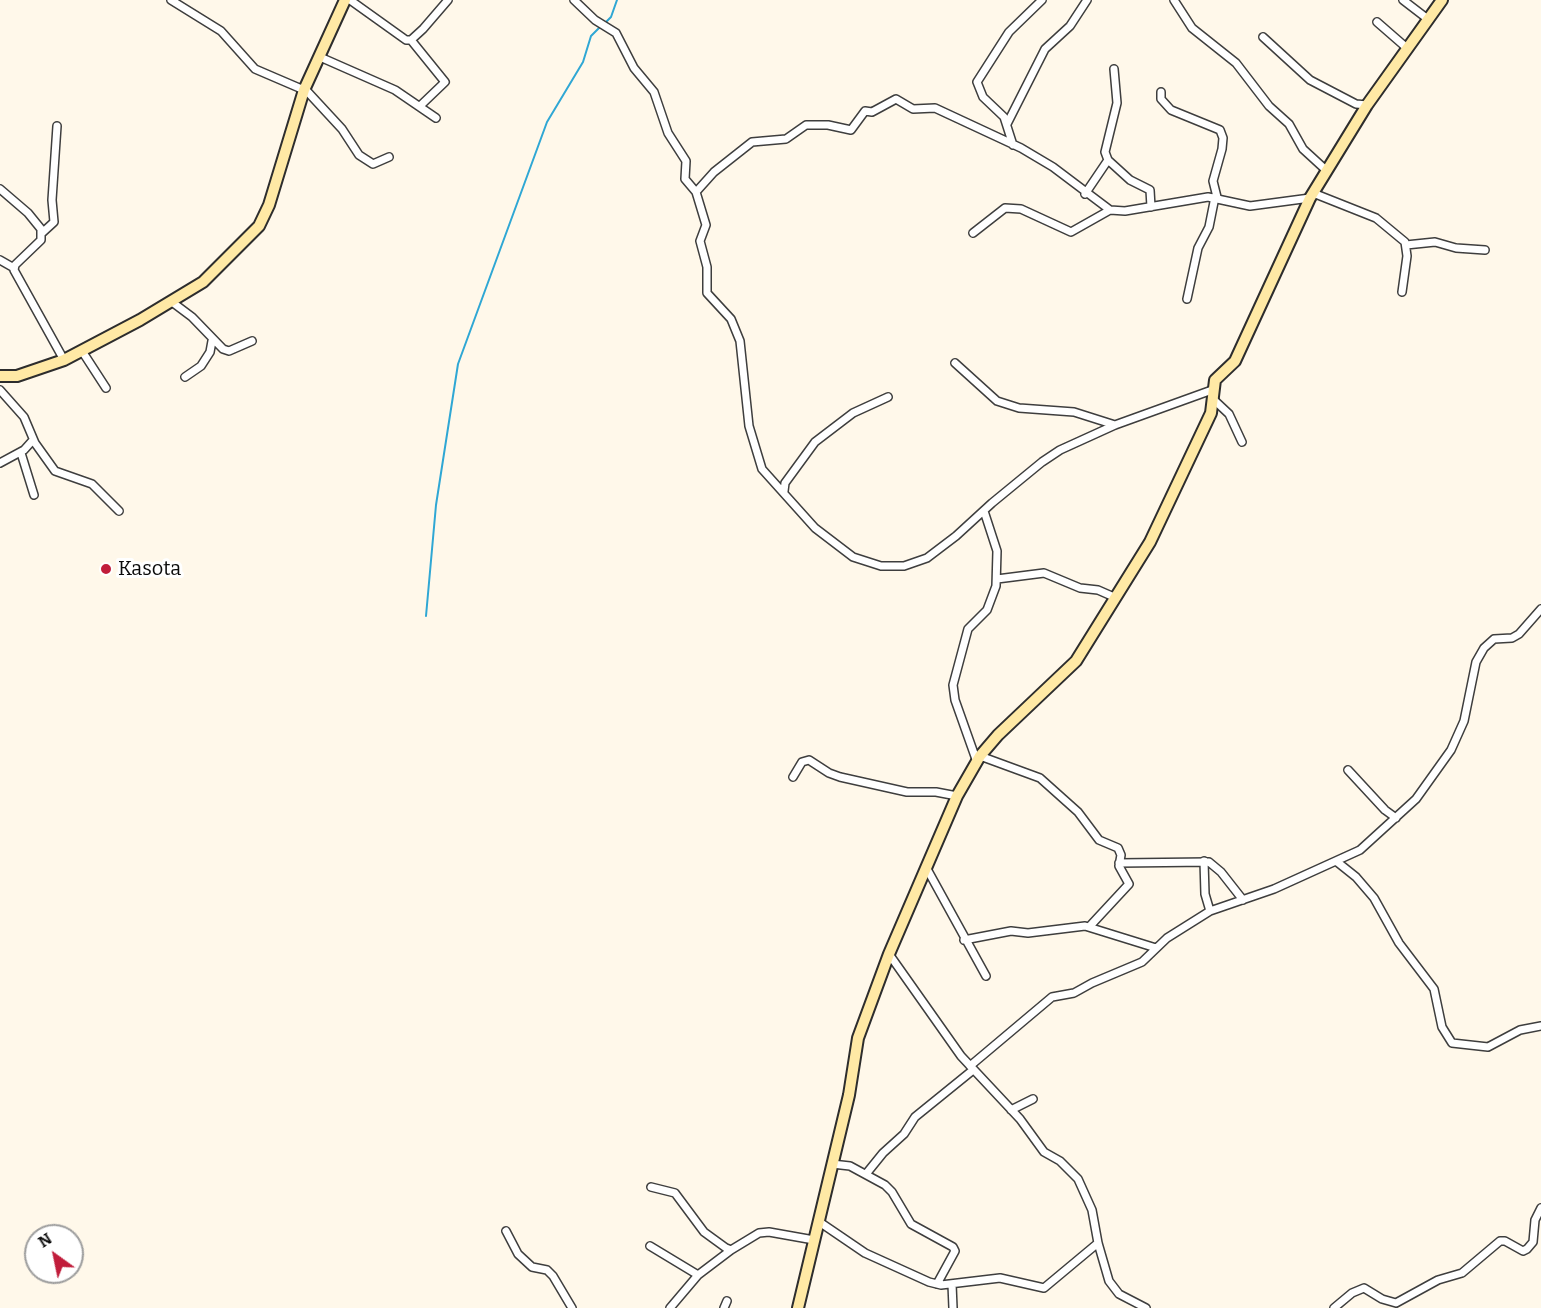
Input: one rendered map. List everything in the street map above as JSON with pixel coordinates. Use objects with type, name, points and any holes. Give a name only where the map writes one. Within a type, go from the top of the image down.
[{"type":"street","points":[[171,0],[230,39],[255,69],[305,89],[342,129],[359,155],[373,164],[389,157]]},
{"type":"street","points":[[0,376],[17,376],[64,360],[172,302],[203,282],[259,226],[269,205],[305,89],[345,0]]},
{"type":"street","points":[[350,0],[394,33],[411,40],[445,82],[420,106]]},
{"type":"street","points":[[411,40],[447,0]]},
{"type":"street","points":[[574,0],[595,20],[616,33],[634,68],[654,92],[668,133],[686,161],[685,179],[696,192],[706,225],[700,241],[707,267],[707,293],[731,319],[740,341],[752,441],[762,469],[784,491],[800,513],[838,548],[853,557],[881,566],[904,566],[927,558],[1042,462],[1060,450],[1115,425],[1212,395]]},
{"type":"street","points":[[1013,145],[1004,117],[978,89],[978,77],[1009,32],[1042,0]]},
{"type":"street","points":[[1007,124],[1045,49],[1070,26],[1087,0]]},
{"type":"street","points":[[1174,0],[1192,28],[1236,63],[1269,105],[1289,124],[1303,149],[1327,171]]},
{"type":"street","points":[[1403,0],[1429,20]]},
{"type":"street","points":[[798,1308],[849,1095],[858,1038],[889,954],[957,796],[979,759],[998,735],[1076,661],[1150,542],[1211,413],[1215,380],[1234,361],[1311,196],[1367,105],[1442,0]]},
{"type":"street","points":[[1377,21],[1408,50]]},
{"type":"street","points":[[1263,37],[1279,55],[1310,80],[1356,104],[1367,105]]},
{"type":"street","points":[[320,57],[395,90],[436,118]]},
{"type":"street","points":[[1114,69],[1116,103],[1105,152],[1108,160],[1130,180],[1150,190],[1151,207]]},
{"type":"street","points":[[1161,92],[1161,99],[1171,110],[1220,130],[1222,149],[1213,181],[1216,197],[1209,227],[1198,248],[1188,299]]},
{"type":"street","points":[[696,192],[714,172],[752,142],[786,139],[806,125],[828,125],[850,130],[865,111],[872,112],[896,99],[913,109],[935,108],[1013,145],[1053,166],[1085,194],[1110,210],[1125,211],[1216,197],[1250,206],[1311,196],[1376,218],[1398,235],[1406,245],[1402,292]]},
{"type":"street","points":[[14,268],[18,261],[34,249],[42,232],[54,222],[52,200],[57,126]]},
{"type":"street","points":[[1085,194],[1108,160]]},
{"type":"street","points":[[0,189],[28,213],[42,232]]},
{"type":"street","points":[[973,233],[1005,208],[1021,209],[1071,232],[1110,210]]},
{"type":"street","points":[[1406,245],[1435,242],[1456,248],[1485,249]]},
{"type":"street","points":[[0,261],[14,268],[64,360]]},
{"type":"street","points":[[172,302],[192,317],[218,347],[229,351],[252,341]]},
{"type":"street","points":[[185,377],[201,366],[210,352],[212,341]]},
{"type":"street","points":[[82,351],[106,388]]},
{"type":"street","points":[[955,363],[997,401],[1019,408],[1074,412],[1115,425]]},
{"type":"street","points":[[0,390],[27,423],[33,440],[55,471],[92,484],[119,511]]},
{"type":"street","points":[[1212,395],[1230,414],[1242,442]]},
{"type":"street","points":[[784,491],[786,483],[814,442],[854,413],[888,397]]},
{"type":"street","points":[[0,463],[21,453],[33,440]]},
{"type":"street","points":[[21,453],[34,495]]},
{"type":"street","points":[[979,759],[955,700],[953,685],[968,628],[987,610],[997,579],[996,550],[984,511]]},
{"type":"street","points":[[997,579],[1044,573],[1080,588],[1098,590],[1114,597]]},
{"type":"street","points":[[866,1174],[883,1153],[904,1134],[915,1117],[1052,997],[1074,993],[1142,962],[1167,938],[1210,911],[1243,900],[1360,850],[1416,799],[1451,750],[1464,721],[1476,662],[1484,648],[1494,639],[1512,638],[1519,634],[1541,609]]},
{"type":"street","points":[[979,759],[1040,778],[1078,812],[1099,840],[1118,848],[1121,855],[1119,863],[1129,884],[1090,926]]},
{"type":"street","points":[[793,777],[802,762],[809,760],[829,773],[847,779],[907,792],[936,792],[957,796]]},
{"type":"street","points":[[1348,770],[1384,810],[1396,818]]},
{"type":"street","points":[[1119,863],[1167,865],[1204,861],[1221,872],[1243,900]]},
{"type":"street","points":[[1204,861],[1205,894],[1210,911]]},
{"type":"street","points":[[1336,861],[1356,877],[1374,898],[1399,943],[1434,989],[1442,1027],[1452,1043],[1488,1047],[1520,1030],[1541,1026]]},
{"type":"street","points":[[927,869],[964,940],[986,976]]},
{"type":"street","points":[[964,940],[1011,931],[1028,933],[1056,928],[1090,926],[1156,948]]},
{"type":"street","points":[[889,954],[971,1068],[1011,1110],[1044,1152],[1060,1161],[1078,1179],[1092,1210],[1104,1270],[1114,1289],[1146,1308]]},
{"type":"street","points":[[1011,1110],[1033,1099]]},
{"type":"street","points":[[832,1164],[850,1166],[892,1192],[911,1224],[954,1249],[937,1284]]},
{"type":"street","points":[[651,1186],[675,1194],[704,1232],[731,1250]]},
{"type":"street","points":[[1334,1308],[1352,1293],[1364,1288],[1382,1299],[1396,1303],[1438,1280],[1462,1273],[1500,1241],[1505,1241],[1523,1251],[1533,1242],[1535,1220],[1541,1208]]},
{"type":"street","points":[[818,1221],[865,1253],[937,1284],[1000,1278],[1044,1288],[1098,1243]]},
{"type":"street","points":[[506,1231],[512,1247],[525,1262],[532,1267],[547,1270],[553,1276],[572,1308]]},
{"type":"street","points":[[670,1308],[698,1275],[731,1250],[759,1233],[814,1240]]},
{"type":"street","points":[[650,1246],[698,1275]]},
{"type":"street","points":[[952,1284],[953,1308]]},
{"type":"waterway","points":[[605,23],[611,17],[617,0]]},
{"type":"waterway","points":[[426,616],[436,505],[458,364],[547,122],[583,62],[591,36],[600,27]]},
{"type":"place","name":"Kasota","points":[[106,569]]}]
